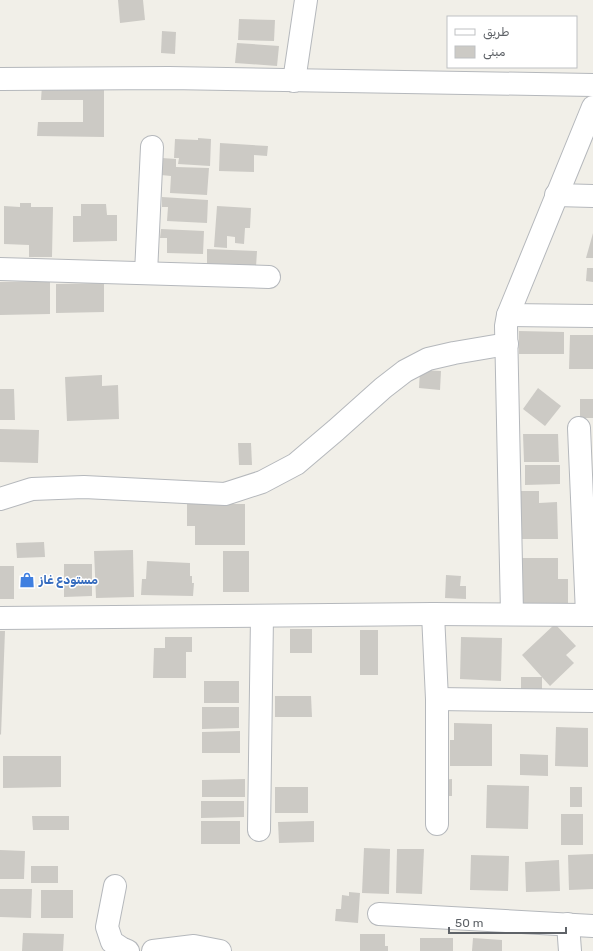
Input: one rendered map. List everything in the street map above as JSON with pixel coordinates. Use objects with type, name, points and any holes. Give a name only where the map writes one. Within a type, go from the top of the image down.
[{"type":"street","points":[[294,81],[306,0]]},
{"type":"street","points":[[0,78],[169,78],[294,81],[593,84]]},
{"type":"street","points":[[512,614],[506,326],[508,315],[593,107]]},
{"type":"street","points":[[146,274],[152,148]]},
{"type":"street","points":[[556,195],[593,196]]},
{"type":"street","points":[[0,269],[269,277]]},
{"type":"street","points":[[508,315],[593,316]]},
{"type":"street","points":[[0,499],[32,489],[84,486],[224,494],[262,482],[296,464],[405,370],[428,359],[507,344]]},
{"type":"street","points":[[0,618],[590,614],[579,428]]},
{"type":"street","points":[[433,614],[437,699],[437,824]]},
{"type":"street","points":[[258,830],[262,616]]},
{"type":"street","points":[[437,699],[593,700]]},
{"type":"street","points":[[115,886],[107,927],[112,942],[128,951]]},
{"type":"street","points":[[380,914],[593,926]]},
{"type":"street","points":[[568,924],[570,951]]},
{"type":"street","points":[[153,951],[194,946],[220,951]]},
{"type":"building","points":[[118,0],[143,0],[145,20],[120,23]]},
{"type":"building","points":[[239,19],[275,20],[274,41],[238,40]]},
{"type":"building","points":[[162,31],[176,32],[175,54],[161,53]]},
{"type":"building","points":[[237,43],[279,46],[277,66],[235,63]]},
{"type":"building","points":[[42,85],[104,85],[104,137],[37,136],[38,122],[83,122],[83,100],[41,100]]},
{"type":"building","points":[[198,138],[211,139],[210,166],[178,164],[179,158],[174,158],[175,139],[198,140]]},
{"type":"building","points":[[220,143],[268,146],[267,156],[254,155],[254,172],[219,171]]},
{"type":"building","points":[[162,158],[176,159],[176,167],[209,168],[207,195],[170,193],[171,176],[161,175]]},
{"type":"building","points":[[162,197],[208,200],[207,223],[167,221],[168,207],[162,207]]},
{"type":"building","points":[[20,203],[31,203],[31,207],[53,207],[52,257],[29,257],[29,245],[4,244],[4,206],[20,207]]},
{"type":"building","points":[[81,204],[106,204],[107,215],[117,215],[117,241],[73,242],[73,216],[81,216]]},
{"type":"building","points":[[217,206],[251,208],[250,228],[245,228],[244,244],[235,243],[235,237],[227,236],[227,248],[214,247]]},
{"type":"building","points":[[161,229],[204,231],[203,254],[167,253],[167,238],[160,238]]},
{"type":"building","points":[[593,233],[593,258],[586,258]]},
{"type":"building","points":[[207,249],[257,251],[256,267],[207,265]]},
{"type":"building","points":[[587,268],[593,268],[593,282],[586,281]]},
{"type":"building","points":[[50,281],[50,314],[0,315],[0,282]]},
{"type":"building","points":[[104,283],[104,312],[56,313],[56,284]]},
{"type":"building","points":[[519,331],[564,332],[564,354],[519,354]]},
{"type":"building","points":[[570,335],[593,335],[593,369],[569,369]]},
{"type":"building","points":[[420,370],[441,371],[440,390],[419,388]]},
{"type":"building","points":[[102,375],[102,386],[118,385],[119,419],[67,421],[65,377]]},
{"type":"building","points":[[538,388],[561,406],[545,426],[523,409]]},
{"type":"building","points":[[0,389],[14,389],[15,420],[0,420]]},
{"type":"building","points":[[580,399],[593,399],[593,418],[580,418]]},
{"type":"building","points":[[0,429],[39,430],[38,463],[0,462]]},
{"type":"building","points":[[523,434],[558,434],[559,462],[524,462]]},
{"type":"building","points":[[238,443],[251,443],[252,465],[239,465]]},
{"type":"building","points":[[525,465],[560,465],[560,484],[525,485]]},
{"type":"building","points":[[516,491],[539,491],[539,503],[557,502],[558,539],[517,539]]},
{"type":"building","points":[[187,499],[215,504],[245,504],[245,545],[195,545],[195,526],[187,526]]},
{"type":"building","points":[[44,542],[45,557],[17,558],[16,543]]},
{"type":"building","points":[[133,550],[134,597],[96,598],[94,551]]},
{"type":"building","points":[[223,551],[249,551],[249,592],[223,592]]},
{"type":"building","points":[[519,558],[558,558],[558,579],[568,579],[568,604],[519,604]]},
{"type":"building","points":[[147,561],[190,563],[190,576],[192,576],[192,583],[194,583],[193,596],[141,595],[142,579],[146,579]]},
{"type":"building","points":[[64,564],[92,564],[92,596],[64,597]]},
{"type":"building","points":[[0,566],[14,566],[14,599],[0,599]]},
{"type":"building","points":[[446,575],[461,576],[460,586],[466,586],[466,599],[445,598]]},
{"type":"building","points":[[555,624],[576,646],[566,655],[574,663],[550,686],[522,655]]},
{"type":"building","points":[[290,629],[312,629],[312,653],[290,653]]},
{"type":"building","points":[[360,630],[378,630],[378,675],[360,675]]},
{"type":"building","points":[[0,631],[5,631],[1,735],[0,734]]},
{"type":"building","points":[[165,637],[192,637],[192,652],[186,652],[186,678],[153,678],[154,648],[165,648]]},
{"type":"building","points":[[461,637],[502,638],[501,681],[460,679]]},
{"type":"building","points":[[521,677],[542,677],[542,691],[521,691]]},
{"type":"building","points":[[204,681],[239,681],[239,703],[204,703]]},
{"type":"building","points":[[275,696],[311,696],[312,717],[275,717]]},
{"type":"building","points":[[202,707],[239,707],[239,728],[202,729]]},
{"type":"building","points":[[454,723],[492,724],[492,766],[450,766],[450,740],[454,740]]},
{"type":"building","points":[[556,727],[588,728],[588,767],[555,766]]},
{"type":"building","points":[[240,731],[240,753],[202,753],[202,732]]},
{"type":"building","points":[[520,754],[548,755],[548,776],[520,775]]},
{"type":"building","points":[[3,756],[61,756],[61,787],[3,788]]},
{"type":"building","points":[[245,779],[245,797],[202,797],[202,780]]},
{"type":"building","points":[[452,779],[452,796],[441,796],[440,780]]},
{"type":"building","points":[[487,785],[529,786],[528,829],[486,828]]},
{"type":"building","points":[[275,787],[308,787],[308,813],[275,813]]},
{"type":"building","points":[[570,787],[582,787],[582,807],[570,807]]},
{"type":"building","points":[[201,801],[244,801],[244,817],[201,818]]},
{"type":"building","points":[[561,814],[583,814],[583,845],[561,845]]},
{"type":"building","points":[[32,816],[69,816],[69,830],[33,830]]},
{"type":"building","points":[[201,821],[240,821],[240,844],[201,844]]},
{"type":"building","points":[[314,821],[314,842],[279,843],[278,822]]},
{"type":"building","points":[[364,848],[390,849],[389,894],[362,893]]},
{"type":"building","points":[[397,849],[424,849],[422,894],[396,893]]},
{"type":"building","points":[[0,850],[25,851],[24,879],[0,879]]},
{"type":"building","points":[[593,854],[593,889],[569,890],[568,855]]},
{"type":"building","points":[[471,855],[509,856],[508,891],[470,890]]},
{"type":"building","points":[[559,860],[560,891],[526,892],[525,862]]},
{"type":"building","points":[[31,866],[58,866],[58,883],[31,883]]},
{"type":"building","points":[[0,889],[32,889],[31,918],[0,917]]},
{"type":"building","points":[[41,890],[73,890],[73,918],[41,918]]},
{"type":"building","points":[[349,892],[360,893],[358,923],[335,921],[336,909],[341,909],[342,895],[349,896]]},
{"type":"building","points":[[23,933],[64,934],[63,951],[22,951]]},
{"type":"building","points":[[360,934],[385,934],[385,946],[388,946],[388,951],[360,951]]},
{"type":"building","points":[[420,938],[453,938],[453,951],[420,951]]},
{"type":"building","points":[[473,938],[502,940],[502,951],[472,951]]},
{"type":"place","name":"مستودع غاز","points":[[27,580]]}]
